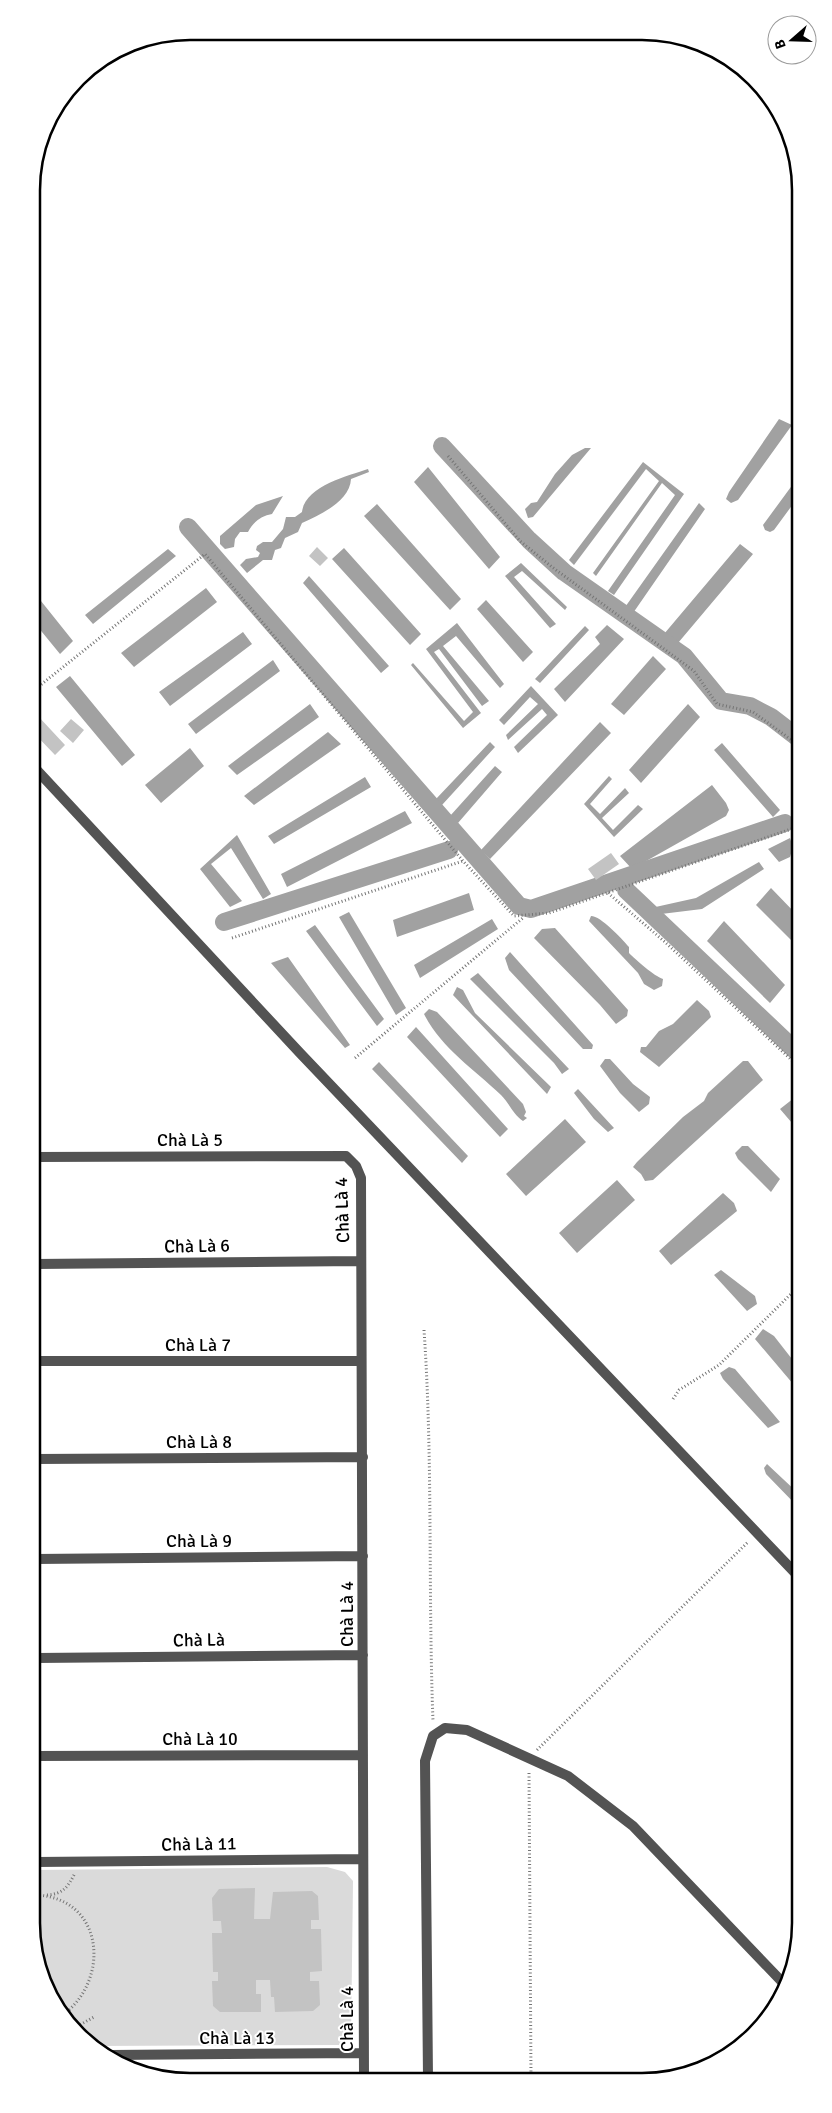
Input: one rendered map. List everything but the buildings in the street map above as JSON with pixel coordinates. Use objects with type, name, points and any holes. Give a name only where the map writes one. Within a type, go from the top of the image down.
[{"type":"street","points":[[40,773],[300,1052],[792,1571]]},
{"type":"street","name":"Chà Là 5","points":[[40,1157],[346,1156]]},
{"type":"street","name":"Chà Là 4","points":[[346,1156],[356,1166],[361,1178],[360,1361],[363,1457],[364,2073]]},
{"type":"street","name":"Chà Là 6","points":[[40,1264],[360,1261]]},
{"type":"street","name":"Chà Là 7","points":[[40,1361],[360,1361]]},
{"type":"street","name":"Chà Là 8","points":[[40,1459],[363,1457]]},
{"type":"street","name":"Chà Là 9","points":[[40,1559],[363,1556]]},
{"type":"street","name":"Chà Là","points":[[40,1658],[363,1655]]},
{"type":"street","points":[[428,2073],[425,1761],[433,1736],[445,1728],[467,1730],[568,1776],[633,1826],[781,1980]]},
{"type":"street","name":"Chà Là 10","points":[[40,1756],[363,1755]]},
{"type":"street","name":"Chà Là 11","points":[[40,1862],[363,1859]]},
{"type":"street","name":"Chà Là 13","points":[[120,2055],[364,2053]]},
{"type":"path","points":[[448,456],[494,513],[526,546],[694,671],[717,704],[753,712],[792,740]]},
{"type":"path","points":[[40,685],[205,554],[463,861],[514,916],[549,913],[792,829]]},
{"type":"path","points":[[232,938],[463,861]]},
{"type":"path","points":[[608,892],[665,942],[792,1060]]},
{"type":"path","points":[[355,1058],[525,916]]},
{"type":"path","points":[[673,1400],[679,1390],[719,1365],[792,1293]]},
{"type":"path","points":[[424,1330],[430,1434],[429,1565],[433,1736]]},
{"type":"path","points":[[44,1896],[58,1894],[64,1890],[76,1872]]},
{"type":"path","points":[[40,1896],[62,1901],[74,1909],[87,1923],[93,1942],[93,1962],[88,1986],[79,2001],[68,2010]]},
{"type":"path","points":[[80,2025],[94,2017]]},
{"type":"shaded area","points":[[779,419],[792,425],[738,500],[731,503],[726,499],[729,492]]},
{"type":"shaded area","points":[[585,448],[591,448],[533,517],[528,518],[525,509],[531,503],[537,502],[555,474],[572,455]]},
{"type":"shaded area","points":[[643,462],[684,494],[614,595],[608,591],[675,495],[662,483],[596,576],[593,573],[659,481],[646,469],[574,565],[569,560]]},
{"type":"shaded area","points":[[428,467],[500,557],[489,569],[414,482]]},
{"type":"shaded area","points":[[368,469],[369,472],[351,479],[345,494],[333,506],[302,523],[298,532],[285,538],[281,548],[275,550],[272,560],[263,560],[247,573],[240,565],[246,559],[258,557],[260,553],[256,550],[257,546],[263,542],[272,542],[283,529],[286,517],[295,517],[302,512],[305,503],[319,489],[329,483]]},
{"type":"shaded area","points":[[792,485],[792,505],[774,530],[770,532],[765,530],[763,525]]},
{"type":"shaded area","points":[[283,496],[272,514],[258,520],[248,532],[240,532],[235,539],[234,547],[225,549],[220,544],[220,536],[256,505]]},
{"type":"shaded area","points":[[699,503],[705,509],[631,616],[623,610]]},
{"type":"shaded area","points":[[377,504],[461,599],[450,610],[364,516]]},
{"type":"shaded area","points":[[740,544],[753,554],[678,643],[664,634]]},
{"type":"shaded area","points":[[344,548],[421,634],[410,645],[332,559]]},
{"type":"shaded area","points":[[168,549],[176,556],[93,624],[85,615]]},
{"type":"shaded area","points":[[521,563],[567,607],[565,610],[522,571],[514,577],[556,624],[550,628],[505,576]]},
{"type":"shaded area","points":[[309,576],[389,666],[381,673],[303,583]]},
{"type":"shaded area","points":[[206,588],[217,602],[134,667],[121,653]]},
{"type":"shaded area","points":[[40,600],[73,641],[60,654],[40,630]]},
{"type":"shaded area","points":[[486,600],[533,652],[523,662],[477,609]]},
{"type":"shaded area","points":[[457,623],[504,684],[500,688],[456,636],[443,646],[489,701],[482,706],[439,649],[434,652],[481,713],[463,728],[411,665],[413,663],[464,721],[473,712],[426,649]]},
{"type":"shaded area","points":[[607,625],[624,639],[565,702],[554,689],[600,644],[595,637]]},
{"type":"shaded area","points":[[585,626],[589,630],[540,683],[535,679]]},
{"type":"shaded area","points":[[243,632],[252,644],[170,706],[159,692]]},
{"type":"shaded area","points":[[653,656],[666,669],[624,715],[611,704]]},
{"type":"shaded area","points":[[273,660],[280,671],[196,734],[188,724]]},
{"type":"shaded area","points":[[70,676],[135,755],[122,766],[56,687]]},
{"type":"shaded area","points":[[531,686],[558,715],[518,753],[514,747],[547,715],[542,709],[508,740],[506,735],[538,704],[530,697],[504,725],[499,720]]},
{"type":"shaded area","points":[[310,704],[319,717],[237,775],[228,766]]},
{"type":"shaded area","points":[[688,704],[700,717],[641,783],[629,770]]},
{"type":"shaded area","points":[[600,722],[611,733],[490,859],[481,850]]},
{"type":"shaded area","points":[[328,732],[341,744],[254,805],[244,796]]},
{"type":"shaded area","points":[[490,742],[495,747],[442,805],[436,799]]},
{"type":"shaded area","points":[[722,743],[780,810],[773,817],[714,750]]},
{"type":"shaded area","points":[[190,748],[204,766],[161,803],[145,785]]},
{"type":"shaded area","points":[[495,766],[502,772],[458,823],[450,816]]},
{"type":"shaded area","points":[[609,776],[612,779],[590,804],[600,814],[625,788],[629,793],[602,818],[613,830],[638,805],[643,809],[614,837],[584,804]]},
{"type":"shaded area","points":[[365,777],[371,787],[274,844],[268,836]]},
{"type":"shaded area","points":[[712,785],[726,803],[729,810],[726,816],[632,869],[620,856]]},
{"type":"shaded area","points":[[405,811],[412,823],[287,887],[281,874]]},
{"type":"shaded area","points":[[792,818],[792,826],[765,834],[763,830],[767,826]]},
{"type":"shaded area","points":[[237,835],[271,894],[263,899],[231,848],[211,864],[242,901],[230,907],[200,869]]},
{"type":"shaded area","points":[[790,838],[792,850],[790,857],[779,862],[768,849]]},
{"type":"shaded area","points":[[759,862],[764,869],[702,909],[653,915],[651,908],[696,898]]},
{"type":"shaded area","points":[[771,888],[792,910],[792,941],[756,905]]},
{"type":"shaded area","points":[[469,893],[474,910],[397,937],[393,920]]},
{"type":"shaded area","points":[[349,912],[406,1008],[396,1015],[339,917]]},
{"type":"shaded area","points":[[591,916],[611,928],[629,947],[629,953],[640,964],[663,979],[662,986],[654,990],[644,984],[638,973],[589,921]]},
{"type":"shaded area","points":[[492,919],[498,929],[420,978],[414,965]]},
{"type":"shaded area","points":[[724,921],[785,985],[770,1003],[707,941]]},
{"type":"shaded area","points":[[315,925],[384,1019],[377,1026],[306,931]]},
{"type":"shaded area","points":[[555,928],[628,1010],[627,1016],[616,1024],[600,1005],[534,938],[542,929]]},
{"type":"shaded area","points":[[510,952],[593,1045],[592,1049],[583,1049],[509,970],[505,958]]},
{"type":"shaded area","points":[[288,957],[350,1045],[345,1048],[271,963]]},
{"type":"shaded area","points":[[478,973],[569,1069],[562,1074],[554,1063],[470,979]]},
{"type":"shaded area","points":[[457,987],[463,990],[475,1013],[551,1087],[547,1094],[453,995]]},
{"type":"shaded area","points":[[697,1000],[709,1011],[711,1017],[659,1067],[640,1052],[641,1047],[646,1047],[659,1031],[673,1024]]},
{"type":"shaded area","points":[[429,1009],[437,1012],[523,1104],[526,1112],[524,1116],[527,1118],[523,1121],[501,1095],[459,1058],[439,1037],[424,1014]]},
{"type":"shaded area","points":[[416,1027],[508,1129],[500,1137],[407,1037]]},
{"type":"shaded area","points":[[605,1059],[610,1059],[633,1084],[650,1097],[649,1104],[639,1112],[620,1093],[600,1066]]},
{"type":"shaded area","points":[[743,1061],[748,1061],[763,1080],[653,1180],[645,1181],[641,1174],[633,1167],[637,1162],[683,1117],[704,1101],[708,1093]]},
{"type":"shaded area","points":[[379,1062],[468,1156],[462,1163],[372,1069]]},
{"type":"shaded area","points":[[578,1089],[614,1128],[608,1132],[594,1119],[574,1093]]},
{"type":"shaded area","points":[[792,1100],[792,1123],[780,1109]]},
{"type":"shaded area","points":[[565,1119],[586,1142],[526,1196],[506,1174]]},
{"type":"shaded area","points":[[742,1146],[748,1146],[780,1179],[771,1192],[738,1159],[735,1153]]},
{"type":"shaded area","points":[[617,1180],[635,1200],[577,1253],[559,1233]]},
{"type":"shaded area","points":[[723,1193],[734,1203],[737,1211],[671,1265],[659,1251]]},
{"type":"shaded area","points":[[721,1270],[755,1296],[757,1304],[747,1311],[714,1275]]},
{"type":"shaded area","points":[[763,1329],[774,1336],[792,1359],[792,1383],[755,1339]]},
{"type":"shaded area","points":[[729,1367],[735,1369],[780,1422],[768,1428],[723,1379],[720,1373]]},
{"type":"shaded area","points":[[767,1464],[792,1487],[792,1501],[766,1474],[764,1468]]},
{"type":"shaded area","points":[[327,1867],[345,1872],[353,1881],[351,2039],[339,2045],[104,2046],[77,2022],[60,1998],[51,1980],[41,1942],[40,1870]]},
{"type":"waterway","points":[[442,446],[529,540],[564,572],[684,656],[721,701],[750,706],[771,717],[792,733]]},
{"type":"waterway","points":[[188,527],[519,906],[531,909],[785,823]]},
{"type":"waterway","points":[[224,922],[449,850]]},
{"type":"waterway","points":[[626,890],[792,1047]]}]
